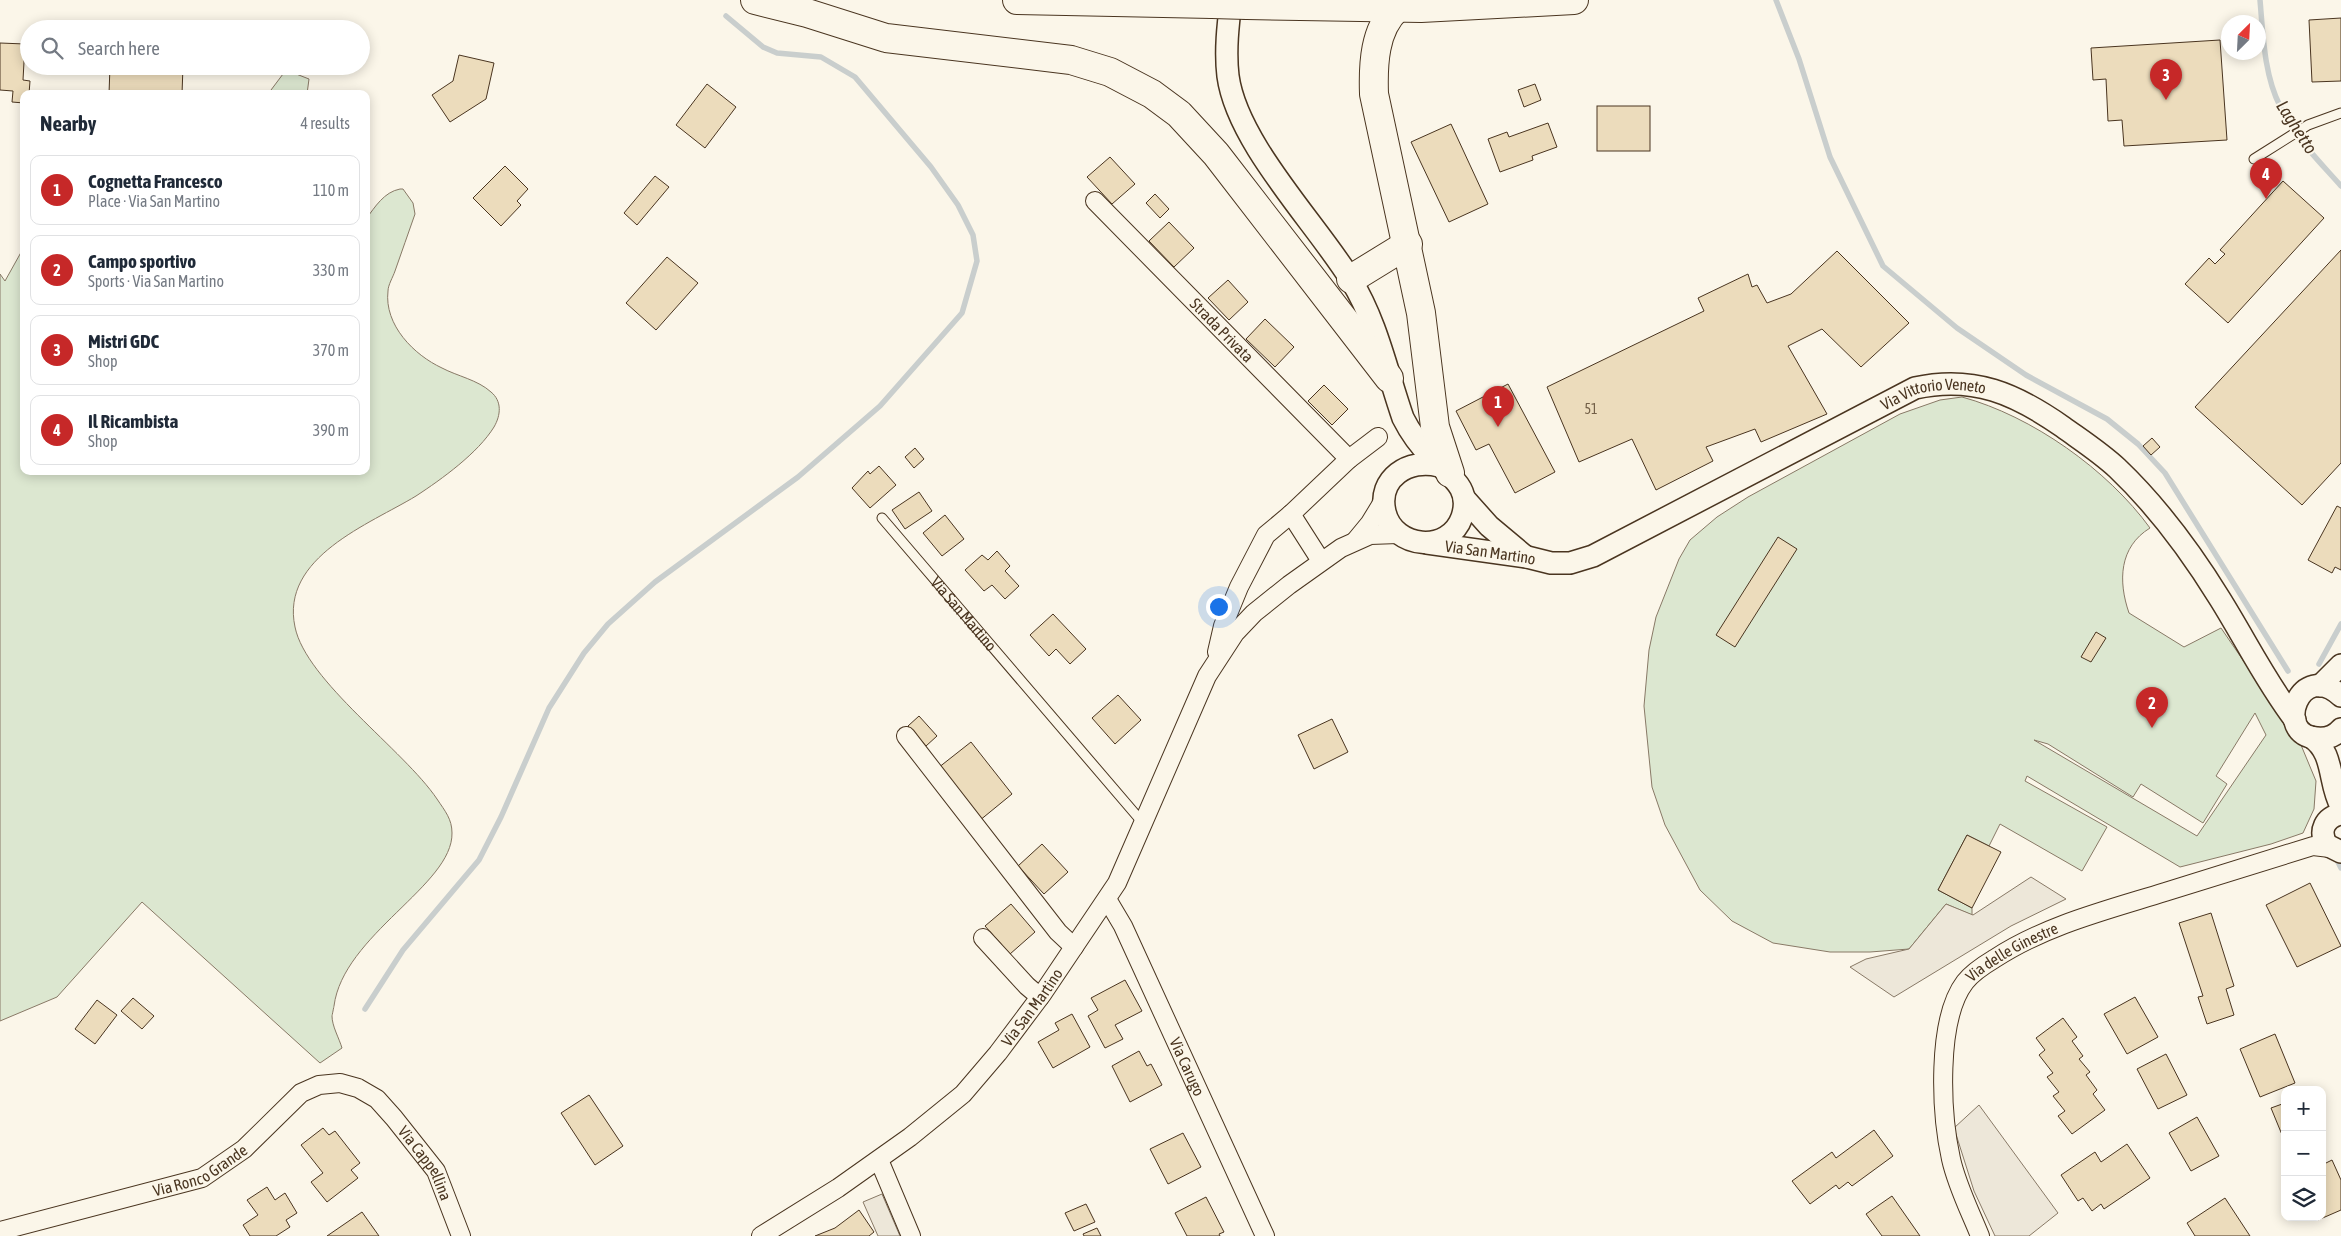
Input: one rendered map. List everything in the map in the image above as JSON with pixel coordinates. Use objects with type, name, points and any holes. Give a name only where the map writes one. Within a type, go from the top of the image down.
[{"type":"main road","points":[[755,0],[807,13],[886,38],[1071,60],[1110,72],[1152,94],[1179,114],[1211,147],[1389,378]]},
{"type":"main road","points":[[1017,0],[1397,8],[1446,8],[1574,0]]},
{"type":"main road","points":[[1397,8],[1386,22],[1377,44],[1374,84],[1379,122],[1408,244],[1423,325],[1435,427],[1444,469]]},
{"type":"main road","points":[[1351,279],[1408,244]]},
{"type":"street","points":[[1230,3],[1228,70],[1236,105],[1263,156],[1351,279],[1372,321],[1403,418],[1417,442],[1460,485],[1464,498],[1462,516],[1455,529],[1439,541],[1427,543],[1414,542],[1398,534],[1386,518],[1384,500],[1386,489],[1396,474],[1402,450],[1403,418]]},
{"type":"street","name":"Strada Privata","points":[[1095,201],[1348,459]]},
{"type":"street","name":"Via Vittorio Veneto","points":[[1527,557],[1551,564],[1570,563],[1593,556],[1915,388],[1936,384],[1960,383],[1978,385],[2022,402],[2050,418],[2116,467],[2178,538],[2209,581],[2257,661]]},
{"type":"street","points":[[1213,666],[1223,626],[1238,586],[1266,535],[1292,514],[1348,459],[1378,437]]},
{"type":"street","points":[[1396,474],[1408,466],[1418,463],[1444,469]]},
{"type":"street","name":"Via San Martino","points":[[1464,498],[1489,526],[1527,557]]},
{"type":"street","name":"Via San Martino","points":[[1356,540],[1370,523],[1384,500]]},
{"type":"street","points":[[1292,514],[1321,560]]},
{"type":"street","name":"Via San Martino","points":[[761,1236],[879,1160],[963,1094],[998,1053],[1040,997],[1107,899],[1121,875],[1213,666],[1235,633],[1254,613],[1321,560],[1356,540],[1377,534],[1398,534]]},
{"type":"street","name":"Via San Martino","points":[[1427,543],[1527,557]]},
{"type":"street","points":[[2257,661],[2276,680],[2312,689],[2334,689],[2341,694]]},
{"type":"street","points":[[2257,661],[2269,684],[2302,731],[2324,750],[2331,766]]},
{"type":"street","points":[[2295,720],[2294,709],[2296,700],[2341,665]]},
{"type":"street","points":[[2311,737],[2328,738],[2340,730]]},
{"type":"street","points":[[2332,826],[2331,766],[2340,730]]},
{"type":"street","points":[[906,736],[1058,932],[1074,947]]},
{"type":"street","name":"Via delle Ginestre","points":[[1980,1236],[1958,1183],[1951,1158],[1945,1100],[1944,1049],[1948,1019],[1955,997],[1966,980],[2011,948],[2060,925],[2332,826]]},
{"type":"street","name":"Via Carugo","points":[[1107,899],[1123,926],[1265,1236]]},
{"type":"street","points":[[983,938],[1026,986],[1040,997]]},
{"type":"street","name":"Via Ronco Grande","points":[[0,1231],[202,1178],[244,1149],[301,1093],[319,1085],[340,1082],[358,1088],[377,1099]]},
{"type":"street","name":"Via Cappellina","points":[[377,1099],[436,1171],[461,1236]]},
{"type":"street","points":[[879,1160],[911,1236]]},
{"type":"lane","points":[[2254,159],[2308,125],[2341,113]]},
{"type":"lane","name":"Via San Martino","points":[[882,518],[1144,823]]},
{"type":"green space","points":[[282,75],[299,75],[309,79],[308,90],[271,90]]},
{"type":"green space","points":[[403,189],[413,203],[415,214],[388,289],[388,304],[396,327],[412,347],[431,362],[480,384],[491,392],[499,404],[498,418],[494,427],[479,446],[448,474],[416,496],[354,531],[315,562],[301,581],[294,602],[295,627],[303,648],[317,670],[422,780],[443,807],[452,828],[448,852],[435,872],[356,956],[342,980],[332,1016],[334,1028],[342,1048],[320,1063],[142,902],[57,997],[0,1021],[0,274],[5,281],[20,254],[20,475],[370,475],[370,213],[376,205],[394,191]]},
{"type":"green space","points":[[1962,397],[2015,417],[2066,448],[2091,466],[2133,506],[2150,528],[2132,545],[2124,566],[2123,589],[2129,613],[2184,647],[2221,628],[2301,745],[2316,781],[2314,809],[2303,833],[2271,844],[2180,867],[2027,776],[2025,781],[2107,827],[2082,871],[2000,824],[1989,846],[1967,835],[1938,890],[1972,908],[1972,915],[1946,904],[1909,949],[1870,952],[1830,952],[1773,943],[1732,921],[1700,890],[1665,825],[1652,787],[1644,706],[1649,650],[1656,617],[1679,559],[1690,540],[1717,517],[1748,497],[1900,414],[1940,400]],"holes":[[[2255,713],[2266,735],[2197,836],[2034,740],[2048,744],[2133,797],[2141,784],[2203,823],[2227,784],[2216,776]]]},
{"type":"shaded area","points":[[2031,877],[2066,899],[2011,926],[1894,997],[1850,967],[1866,959],[1909,949],[1946,904],[1973,915]]},
{"type":"shaded area","points":[[1979,1105],[2058,1213],[2029,1236],[1995,1236],[1974,1191],[1954,1128]]},
{"type":"shaded area","points":[[882,1194],[900,1236],[878,1236],[863,1202]]},
{"type":"building","points":[[2341,18],[2341,81],[2312,82],[2309,20]]},
{"type":"building","points":[[2220,40],[2227,140],[2124,146],[2122,120],[2108,121],[2106,79],[2093,80],[2091,48]]},
{"type":"building","points":[[0,43],[20,44],[20,75],[23,75],[23,80],[30,81],[29,90],[20,90],[20,103],[12,102],[13,91],[0,90]]},
{"type":"building","points":[[459,55],[494,63],[486,99],[450,122],[432,95],[453,81]]},
{"type":"building","points":[[110,75],[183,75],[182,90],[109,90]]},
{"type":"building","points":[[707,84],[736,107],[705,148],[676,125]]},
{"type":"building","points":[[1535,84],[1541,100],[1524,107],[1518,90]]},
{"type":"building","points":[[1597,106],[1650,106],[1650,151],[1597,151]]},
{"type":"building","points":[[1548,123],[1557,147],[1532,156],[1533,160],[1500,172],[1488,139],[1507,132],[1509,137]]},
{"type":"building","points":[[1451,124],[1488,204],[1449,222],[1411,142]]},
{"type":"building","points":[[1110,157],[1135,184],[1112,204],[1087,177]]},
{"type":"building","points":[[505,166],[528,189],[517,201],[521,205],[501,226],[473,198]]},
{"type":"building","points":[[655,176],[669,187],[637,225],[624,213]]},
{"type":"building","points":[[2283,181],[2324,218],[2228,323],[2185,284],[2209,258],[2215,264],[2225,254],[2220,250]]},
{"type":"building","points":[[1155,194],[1169,209],[1160,218],[1146,203]]},
{"type":"building","points":[[1169,222],[1194,248],[1174,267],[1149,241]]},
{"type":"building","points":[[2341,250],[2341,463],[2302,505],[2195,407]]},
{"type":"building","points":[[1837,251],[1909,323],[1861,367],[1822,329],[1788,346],[1827,414],[1761,442],[1755,429],[1706,447],[1713,461],[1656,490],[1632,439],[1579,462],[1547,387],[1704,311],[1698,298],[1748,274],[1752,287],[1757,285],[1767,303],[1791,294]]},
{"type":"building","points":[[667,257],[698,283],[656,330],[626,303]]},
{"type":"building","points":[[1228,280],[1248,302],[1229,320],[1208,298]]},
{"type":"building","points":[[1265,319],[1294,347],[1275,367],[1246,339]]},
{"type":"building","points":[[1508,384],[1555,472],[1515,493],[1489,444],[1476,450],[1456,411]]},
{"type":"building","points":[[1324,385],[1348,409],[1332,425],[1308,401]]},
{"type":"building","points":[[2152,438],[2160,447],[2151,455],[2143,446]]},
{"type":"building","points":[[915,448],[924,459],[914,468],[905,457]]},
{"type":"building","points":[[879,466],[896,485],[870,508],[852,488],[868,471],[870,474]]},
{"type":"building","points":[[919,492],[932,511],[905,529],[892,510]]},
{"type":"building","points":[[2337,506],[2341,508],[2341,570],[2335,567],[2332,573],[2308,560]]},
{"type":"building","points":[[945,515],[964,539],[942,556],[923,533]]},
{"type":"building","points":[[1778,537],[1797,549],[1735,647],[1716,635]]},
{"type":"building","points":[[997,551],[1010,566],[1005,571],[1019,586],[1005,599],[992,585],[984,591],[965,570],[982,555],[988,560]]},
{"type":"building","points":[[1053,614],[1086,649],[1070,664],[1056,649],[1049,656],[1030,635]]},
{"type":"building","points":[[2096,632],[2106,638],[2091,662],[2081,657]]},
{"type":"building","points":[[1118,695],[1141,720],[1115,744],[1092,718]]},
{"type":"building","points":[[919,716],[937,736],[926,746],[908,726]]},
{"type":"building","points":[[1332,719],[1348,752],[1314,769],[1298,735]]},
{"type":"building","points":[[971,742],[1012,794],[979,821],[938,768]]},
{"type":"building","points":[[1967,835],[2001,852],[1972,908],[1938,890]]},
{"type":"building","points":[[1042,844],[1068,872],[1044,894],[1018,866]]},
{"type":"building","points":[[2310,883],[2341,946],[2297,967],[2266,905]]},
{"type":"building","points":[[1011,904],[1035,932],[1010,954],[985,926]]},
{"type":"building","points":[[2211,913],[2234,986],[2226,989],[2234,1015],[2207,1024],[2198,997],[2203,996],[2179,923]]},
{"type":"building","points":[[1125,980],[1142,1011],[1115,1025],[1123,1039],[1105,1048],[1088,1016],[1098,1010],[1091,998]]},
{"type":"building","points":[[2135,997],[2158,1037],[2127,1054],[2104,1014]]},
{"type":"building","points":[[133,998],[154,1016],[142,1029],[121,1011]]},
{"type":"building","points":[[97,1000],[117,1015],[95,1044],[75,1029]]},
{"type":"building","points":[[1072,1014],[1090,1047],[1053,1068],[1038,1042],[1059,1030],[1055,1023]]},
{"type":"building","points":[[2063,1018],[2077,1037],[2072,1041],[2083,1056],[2079,1059],[2090,1072],[2086,1075],[2097,1090],[2093,1094],[2105,1110],[2072,1134],[2058,1116],[2065,1111],[2053,1096],[2059,1092],[2047,1077],[2053,1073],[2039,1055],[2045,1050],[2036,1038]]},
{"type":"building","points":[[2275,1034],[2295,1083],[2281,1086],[2281,1089],[2260,1097],[2240,1049]]},
{"type":"building","points":[[1139,1051],[1147,1066],[1151,1064],[1162,1085],[1130,1102],[1112,1066]]},
{"type":"building","points":[[2166,1054],[2187,1095],[2158,1109],[2137,1069]]},
{"type":"building","points":[[589,1095],[623,1146],[595,1165],[561,1113]]},
{"type":"building","points":[[2281,1104],[2281,1132],[2271,1108]]},
{"type":"building","points":[[2197,1117],[2219,1156],[2191,1171],[2169,1133]]},
{"type":"building","points":[[323,1128],[329,1135],[335,1131],[360,1163],[351,1170],[358,1178],[327,1202],[311,1182],[323,1173],[301,1145]]},
{"type":"building","points":[[1874,1130],[1893,1156],[1852,1186],[1848,1182],[1839,1189],[1836,1185],[1810,1204],[1792,1181],[1832,1152],[1836,1158]]},
{"type":"building","points":[[1183,1133],[1201,1167],[1168,1184],[1150,1149]]},
{"type":"building","points":[[2127,1144],[2150,1178],[2104,1209],[2101,1204],[2092,1211],[2083,1198],[2078,1201],[2061,1175],[2095,1152],[2101,1162]]},
{"type":"building","points":[[2332,1160],[2341,1180],[2341,1210],[2326,1217],[2326,1176],[2326,1163]]},
{"type":"building","points":[[267,1187],[275,1200],[285,1193],[297,1213],[286,1220],[290,1227],[276,1236],[250,1236],[243,1225],[258,1215],[247,1200]]},
{"type":"building","points":[[1892,1196],[1920,1236],[1882,1236],[1866,1214]]},
{"type":"building","points":[[1206,1197],[1224,1232],[1219,1234],[1220,1236],[1187,1236],[1175,1213]]},
{"type":"building","points":[[2225,1198],[2250,1236],[2195,1236],[2187,1223]]},
{"type":"building","points":[[1086,1204],[1095,1222],[1074,1231],[1065,1213]]},
{"type":"building","points":[[859,1210],[874,1232],[869,1236],[815,1236],[835,1228]]},
{"type":"building","points":[[362,1212],[379,1236],[327,1236]]},
{"type":"building","points":[[1097,1228],[1101,1236],[1084,1236],[1083,1234]]},
{"type":"waterway","points":[[1776,0],[1799,59],[1830,157],[1883,266],[1957,328],[2026,375],[2107,419],[2138,444],[2165,473],[2288,671]]},
{"type":"waterway","name":"Laghetto","points":[[2260,0],[2267,68],[2275,94],[2292,128],[2341,186]]},
{"type":"waterway","points":[[365,1009],[403,950],[479,860],[501,817],[549,708],[584,653],[608,624],[655,582],[798,477],[880,406],[962,313],[977,261],[973,235],[958,205],[931,167],[855,77],[821,57],[777,53],[763,47],[726,16]]},
{"type":"waterway","name":"Laghetto","points":[[2319,664],[2341,624]]},
{"type":"waterway","name":"Laghetto","points":[[2338,862],[2341,868]]},
{"type":"place","name":"Mistri GDC","points":[[2166,100]]},
{"type":"place","name":"Il Ricambista","points":[[2266,199]]},
{"type":"place","name":"Cognetta Francesco","points":[[1498,427]]},
{"type":"place","name":"Campo sportivo","points":[[2152,728]]}]
